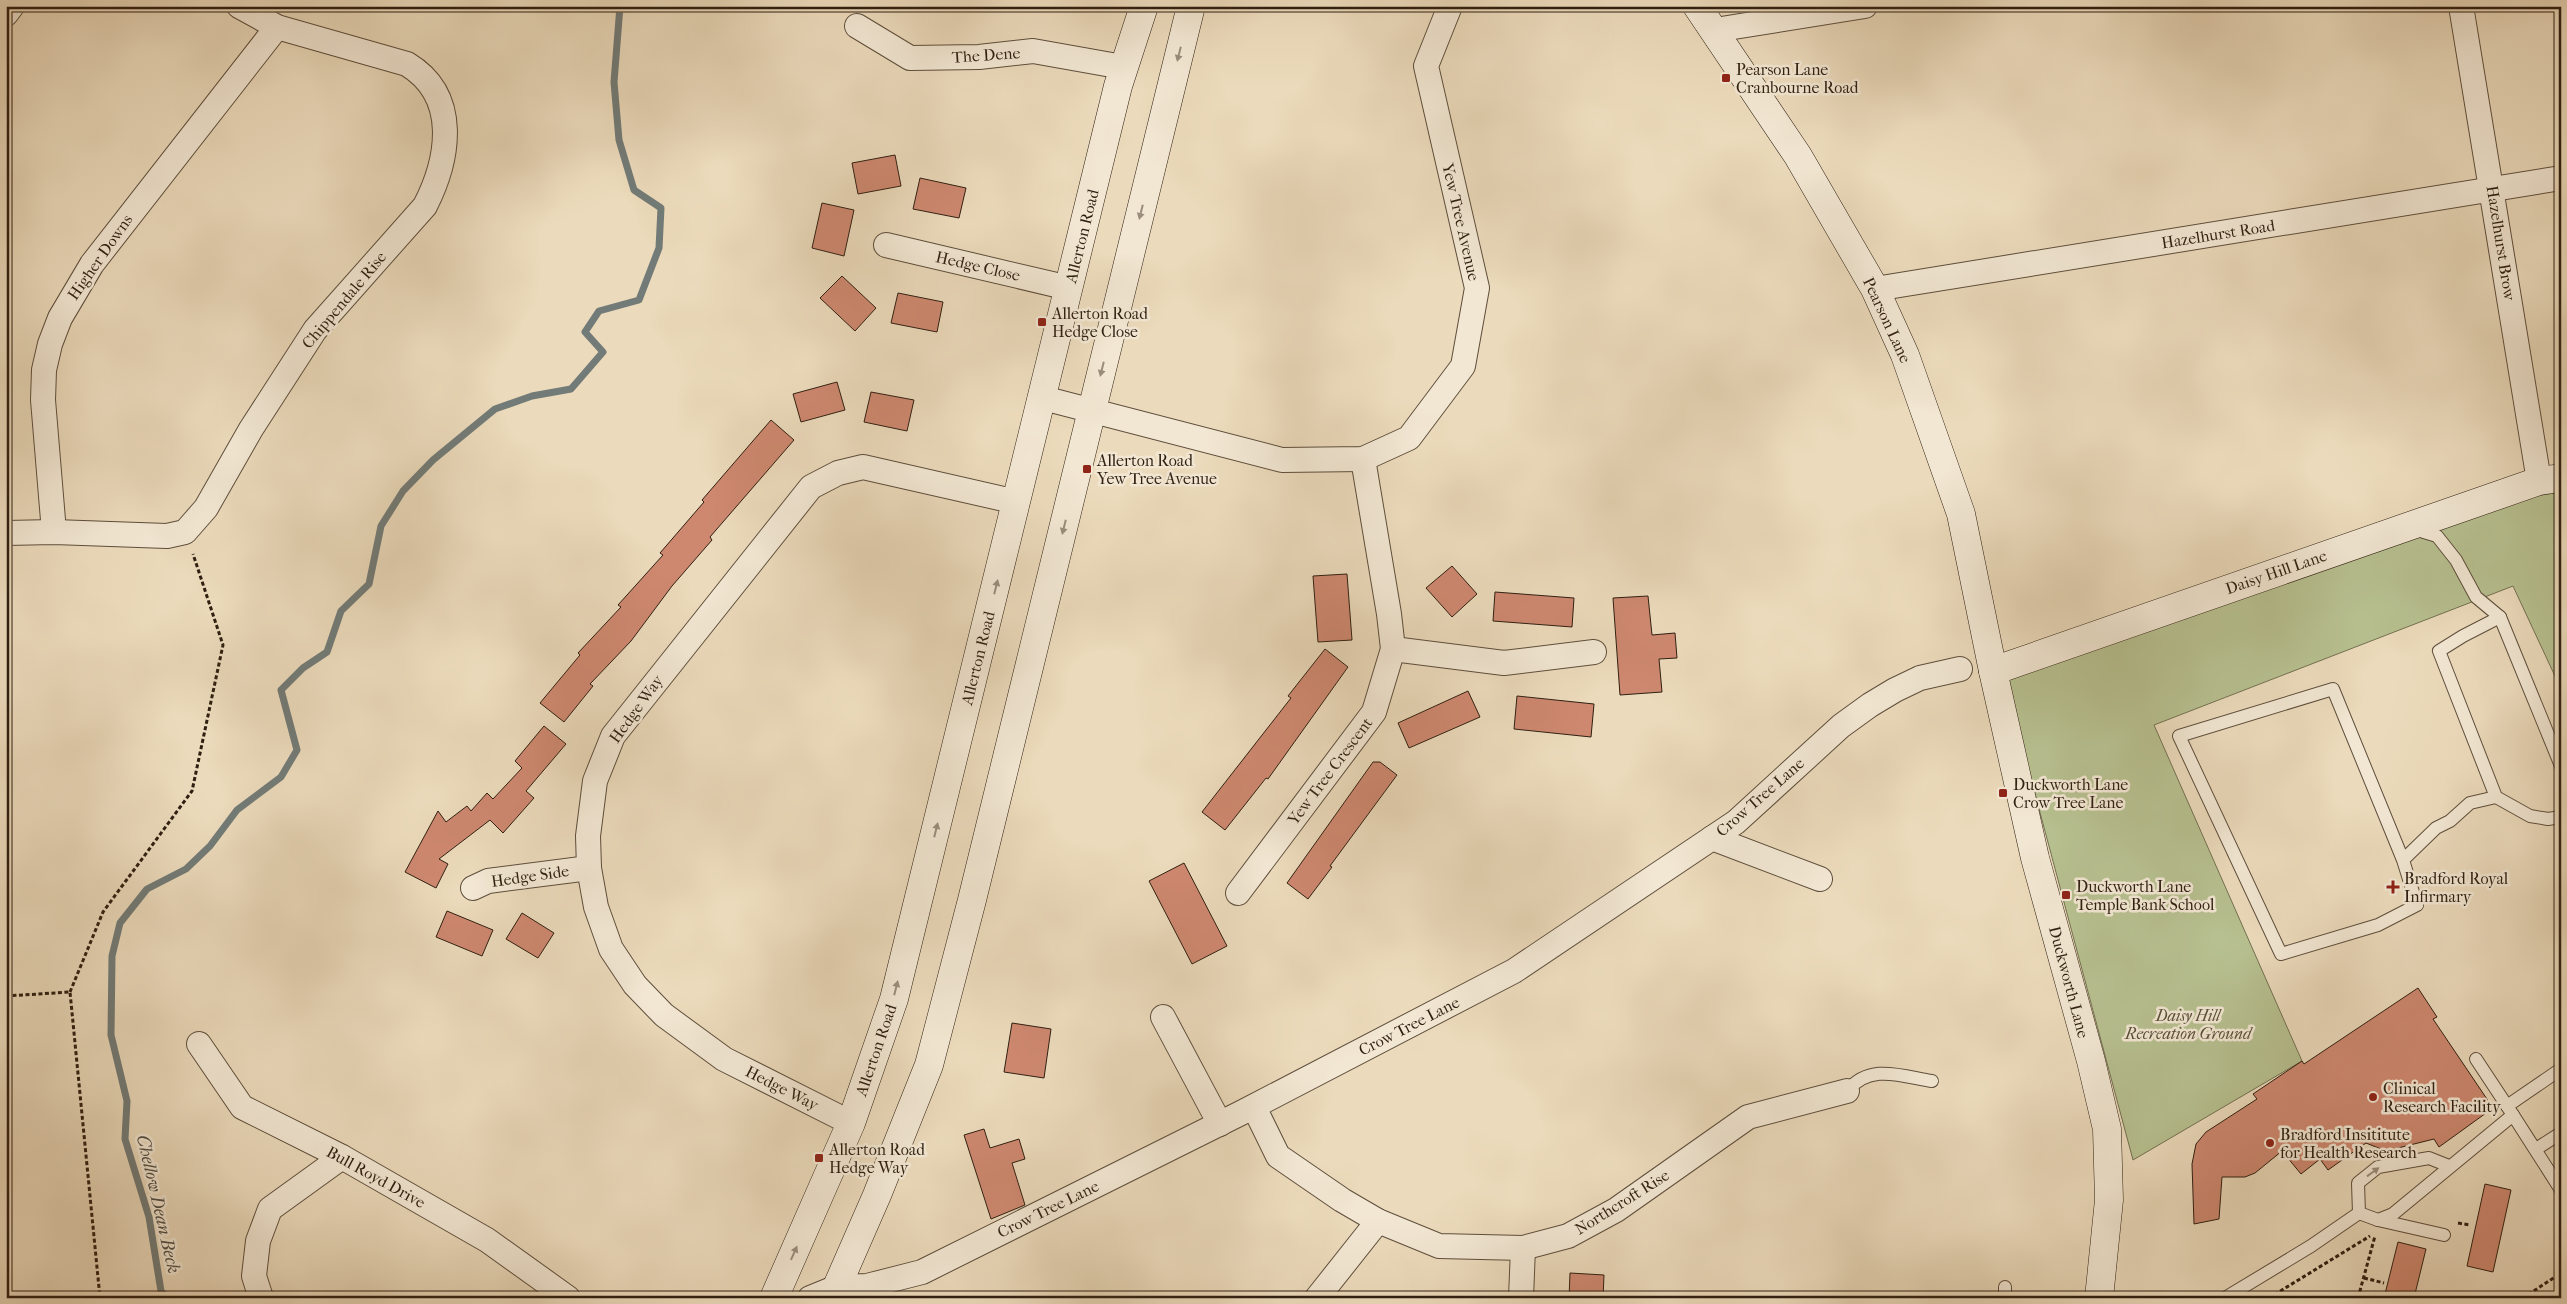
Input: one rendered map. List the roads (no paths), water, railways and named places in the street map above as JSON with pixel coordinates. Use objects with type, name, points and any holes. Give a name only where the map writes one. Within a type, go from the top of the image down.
[{"type":"street","points":[[6,14],[12,6]]},
{"type":"street","name":"Chippendale Rise","points":[[54,532],[167,536],[185,532],[206,508],[251,429],[315,330],[424,206],[436,184],[442,160],[445,132],[442,109],[430,82],[421,73],[407,64],[277,27],[239,6]]},
{"type":"street","name":"Allerton Road","points":[[774,1298],[851,1123],[894,999],[1123,67],[1144,6]]},
{"type":"street","points":[[834,1293],[928,1065],[972,900],[1191,6]]},
{"type":"street","name":"Yew Tree Avenue","points":[[1043,398],[1282,460],[1363,459],[1409,438],[1463,366],[1477,288],[1426,66],[1450,6]]},
{"type":"street","name":"Pearson Lane","points":[[1697,6],[1715,30],[1798,156],[1874,289],[1905,355],[1961,514],[1993,671]]},
{"type":"street","points":[[1715,30],[1865,6]]},
{"type":"street","name":"Hazelhurst Brow","points":[[2461,6],[2492,190],[2550,479]]},
{"type":"street","name":"The Dene","points":[[857,26],[910,58],[979,57],[1033,52],[1123,67]]},
{"type":"street","name":"Higher Downs","points":[[54,532],[43,400],[48,353],[60,318],[92,264],[277,27]]},
{"type":"street","name":"Hazelhurst Road","points":[[1874,289],[2561,178]]},
{"type":"street","name":"Hedge Close","points":[[886,245],[1069,288]]},
{"type":"street","name":"Yew Tree Crescent","points":[[1238,893],[1374,712],[1393,649],[1389,614],[1363,459]]},
{"type":"street","name":"Hedge Way","points":[[851,1123],[724,1059],[664,1015],[635,985],[611,949],[596,907],[588,868],[588,836],[595,781],[613,736],[811,487],[838,473],[863,467],[1017,502]]},
{"type":"street","name":"Daisy Hill Lane","points":[[1993,671],[2406,527],[2550,479]]},
{"type":"street","points":[[6,533],[54,532]]},
{"type":"street","points":[[1393,649],[1504,663],[1594,652]]},
{"type":"street","name":"Crow Tree Lane","points":[[810,1298],[922,1272],[1254,1107],[1514,972],[1736,822],[1841,726],[1870,705],[1920,678],[1960,669]]},
{"type":"street","name":"Duckworth Lane","points":[[1993,671],[2035,858],[2091,1061],[2107,1129],[2109,1200],[2099,1298]]},
{"type":"street","points":[[1712,838],[1820,879]]},
{"type":"street","name":"Hedge Side","points":[[473,888],[488,881],[588,868]]},
{"type":"street","points":[[1164,1016],[1220,1124]]},
{"type":"street","name":"Bull Royd Drive","points":[[199,1044],[242,1107],[342,1157],[487,1240],[568,1298]]},
{"type":"street","name":"Northcroft Rise","points":[[1254,1107],[1278,1156],[1378,1221],[1439,1246],[1523,1248],[1568,1236],[1616,1210],[1748,1117],[1848,1091]]},
{"type":"street","points":[[261,1298],[254,1276],[258,1241],[270,1210],[342,1157]]},
{"type":"street","points":[[1317,1298],[1378,1221]]},
{"type":"street","points":[[1521,1298],[1523,1248]]},
{"type":"lane","points":[[2406,527],[2437,536],[2456,560],[2476,597],[2500,617],[2561,766]]},
{"type":"lane","points":[[2500,617],[2462,636],[2440,651],[2496,797],[2530,816],[2548,820],[2561,817]]},
{"type":"lane","points":[[2333,689],[2403,860],[2417,905],[2378,925],[2282,954],[2179,736],[2333,689]]},
{"type":"lane","points":[[2403,860],[2436,828],[2450,821],[2470,802],[2496,797]]},
{"type":"lane","points":[[2476,1059],[2561,1190]]},
{"type":"lane","points":[[2378,1220],[2393,1214],[2510,1111],[2561,1069]]},
{"type":"lane","points":[[1848,1091],[1856,1080],[1881,1072],[1932,1080]]},
{"type":"lane","points":[[2536,1149],[2561,1133]]},
{"type":"lane","points":[[2359,1213],[2358,1183],[2378,1167],[2429,1158],[2449,1166]]},
{"type":"lane","points":[[2359,1213],[2378,1220],[2444,1235]]},
{"type":"lane","points":[[2225,1298],[2311,1246],[2359,1213]]},
{"type":"waterway","name":"Chellow Dean Beck","points":[[167,1298],[161,1291],[149,1217],[125,1139],[127,1101],[111,1035],[112,956],[120,923],[147,889],[186,869],[210,846],[237,810],[281,777],[297,750],[281,690],[303,668],[327,652],[341,611],[369,584],[381,526],[403,491],[433,460],[495,409],[532,396],[571,389],[603,352],[585,332],[599,311],[639,300],[659,248],[661,208],[634,190],[619,140],[614,82],[620,6]]},
{"type":"place","name":"Pearson Lane Cranbourne Road","points":[[1726,78]]},
{"type":"place","name":"Allerton Road Hedge Close","points":[[1042,322]]},
{"type":"place","name":"Allerton Road Yew Tree Avenue","points":[[1087,469]]},
{"type":"place","name":"Duckworth Lane Crow Tree Lane","points":[[2003,793]]},
{"type":"place","name":"Bradford Royal Infirmary","points":[[2393,887]]},
{"type":"place","name":"Duckworth Lane Temple Bank School","points":[[2066,895]]},
{"type":"place","name":"Clinical Research Facility","points":[[2373,1097]]},
{"type":"place","name":"Bradford Insititute for Health Research","points":[[2270,1143]]},
{"type":"place","name":"Allerton Road Hedge Way","points":[[819,1158]]},
{"type":"park label","name":"Daisy Hill Recreation Ground","points":[[2188,1024]]}]
